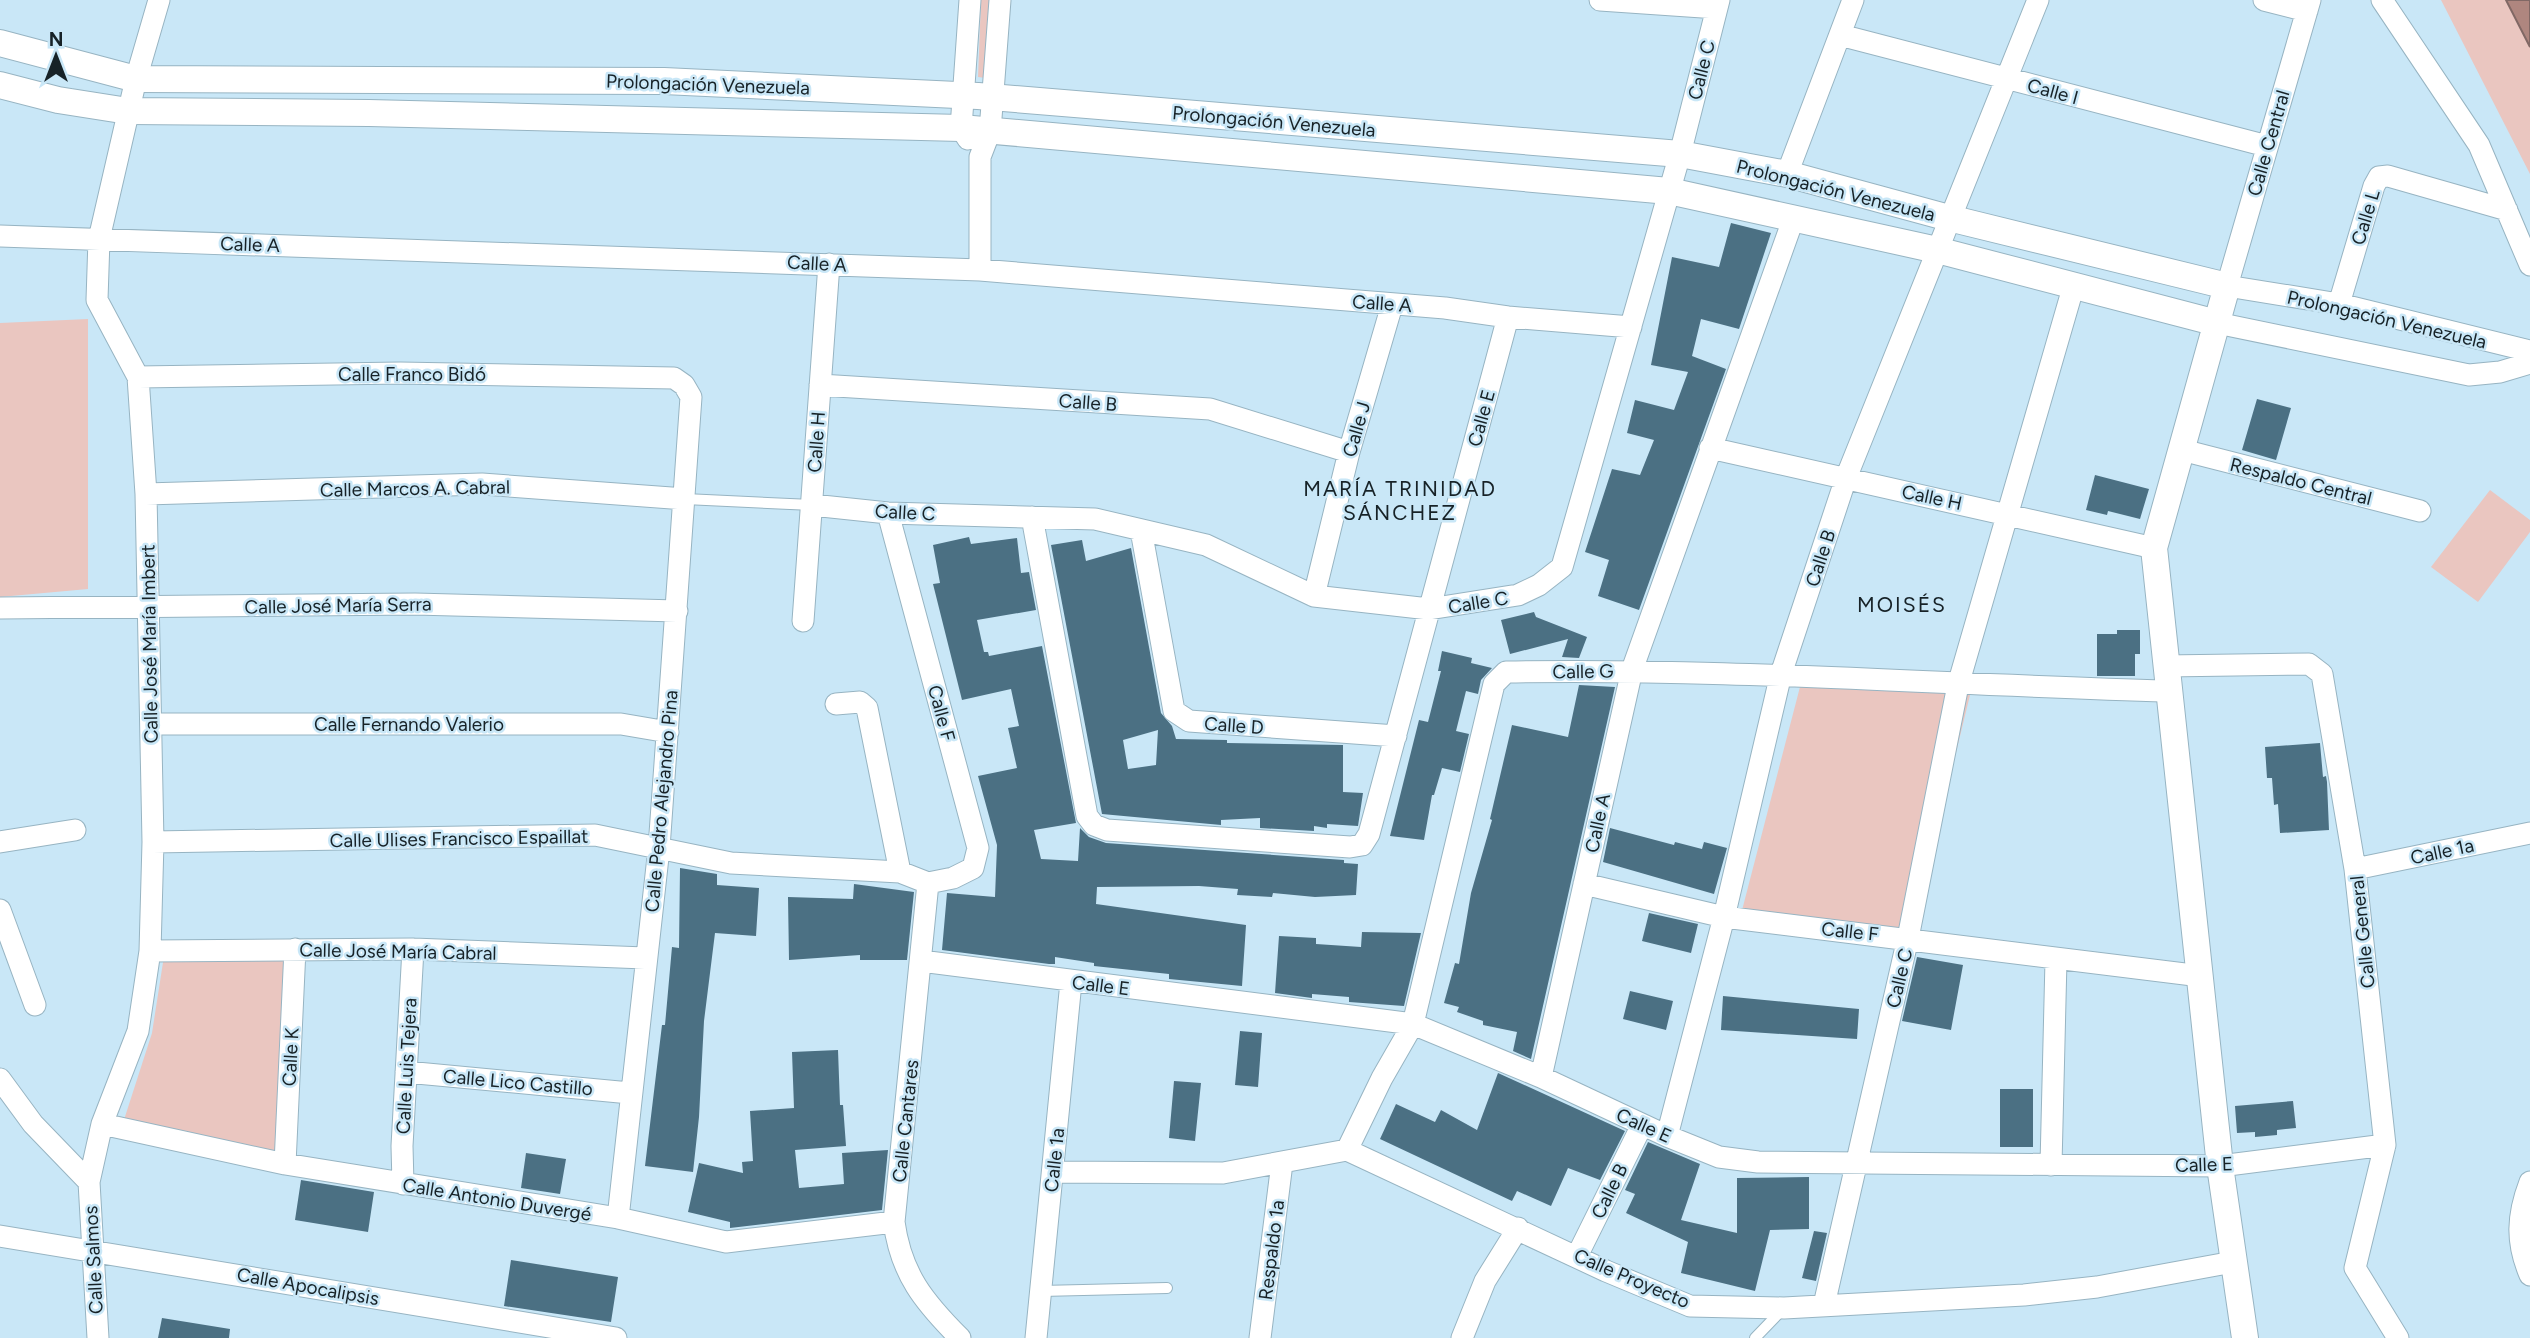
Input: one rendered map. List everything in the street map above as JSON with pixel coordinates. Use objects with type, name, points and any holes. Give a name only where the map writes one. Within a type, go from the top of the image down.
[{"type":"street","name":"Calle José María Imbert","points":[[89,1182],[102,1124],[138,1031],[150,951],[153,842],[151,724],[146,494],[138,377],[97,300],[99,239],[128,110],[159,0]]},
{"type":"street","points":[[970,0],[961,128],[980,157]]},
{"type":"street","points":[[980,270],[980,157],[990,131],[1000,0]]},
{"type":"street","points":[[1600,0],[1718,4]]},
{"type":"street","points":[[1787,174],[1853,0]]},
{"type":"street","name":"Calle B","points":[[1667,1136],[1724,917],[1782,674],[1846,478],[2038,0]]},
{"type":"street","points":[[2264,0],[2309,6]]},
{"type":"street","points":[[2382,0],[2479,145],[2530,265]]},
{"type":"street","name":"Calle C","points":[[812,505],[888,513],[1095,519],[1206,545],[1314,596],[1430,609],[1518,595],[1539,585],[1562,567],[1680,154],[1718,4]]},
{"type":"street","name":"Calle Central","points":[[2227,286],[2309,6]]},
{"type":"street","name":"Calle I","points":[[1840,35],[2267,146]]},
{"type":"street","name":"Prolongación Venezuela","points":[[0,43],[136,79],[664,81],[963,95],[1680,154],[1787,174],[1949,218],[2227,286],[2339,304],[2530,351]]},
{"type":"street","name":"Prolongación Venezuela","points":[[0,85],[58,100],[128,110],[411,113],[961,128],[1669,191],[1937,250],[2073,288],[2217,323],[2469,374],[2500,372],[2530,362]]},
{"type":"street","name":"Calle L","points":[[2339,304],[2379,177],[2388,176],[2507,210]]},
{"type":"street","name":"Calle A","points":[[1541,1077],[1632,670],[1794,217]]},
{"type":"street","name":"Calle A","points":[[0,236],[980,270],[1445,308],[1508,317],[1631,327]]},
{"type":"street","name":"Calle H","points":[[803,621],[829,264]]},
{"type":"street","points":[[2227,286],[2154,548],[2220,1166],[2245,1338]]},
{"type":"street","name":"Calle C","points":[[1824,1305],[1908,938],[1958,685],[2073,288]]},
{"type":"street","name":"Calle J","points":[[1314,596],[1349,452],[1392,305]]},
{"type":"street","name":"Calle E","points":[[1032,517],[1087,816],[1094,825],[1121,831],[1350,847],[1362,845],[1369,834],[1508,317]]},
{"type":"street","name":"Calle Franco Bidó","points":[[138,377],[414,373],[674,378],[684,385]]},
{"type":"street","name":"Calle Pedro Alejandro Pina","points":[[618,1218],[659,848],[691,397],[684,385]]},
{"type":"street","name":"Calle B","points":[[820,385],[1210,409],[1349,452]]},
{"type":"street","name":"Calle H","points":[[1710,447],[2154,548]]},
{"type":"street","name":"Respaldo Central","points":[[2182,450],[2420,511]]},
{"type":"street","name":"Calle Marcos A. Cabral","points":[[146,494],[482,484],[685,499]]},
{"type":"street","name":"Calle F","points":[[888,513],[978,848],[973,868],[953,878],[928,883]]},
{"type":"street","name":"Calle D","points":[[1141,530],[1174,710],[1180,718],[1189,721],[1396,736]]},
{"type":"street","name":"Calle José María Serra","points":[[0,608],[415,604],[677,611]]},
{"type":"street","name":"Calle General","points":[[2166,679],[2309,664],[2317,667],[2322,674],[2355,869],[2385,1145],[2355,1268],[2398,1338]]},
{"type":"street","name":"Calle G","points":[[1347,1150],[1382,1078],[1413,1024],[1494,684],[1506,672],[1632,670],[1782,674],[1958,685],[2166,679]]},
{"type":"street","points":[[836,704],[860,702],[867,708],[900,872]]},
{"type":"street","name":"Calle Fernando Valerio","points":[[151,724],[621,724],[668,732]]},
{"type":"street","points":[[0,842],[75,830]]},
{"type":"street","name":"Calle Ulises Francisco Espaillat","points":[[153,842],[595,835],[732,863],[900,872],[928,883]]},
{"type":"street","name":"Calle 1a","points":[[2355,869],[2527,840]]},
{"type":"street","name":"Calle Cantares","points":[[928,883],[894,1222],[898,1251],[910,1278],[936,1314],[960,1338]]},
{"type":"street","name":"Calle F","points":[[1584,884],[1724,917],[2201,976]]},
{"type":"street","points":[[0,910],[35,1006]]},
{"type":"street","name":"Calle José María Cabral","points":[[150,951],[413,949],[645,958]]},
{"type":"street","name":"Calle Luis Tejera","points":[[403,1184],[401,1146],[413,949]]},
{"type":"street","name":"Calle K","points":[[285,1164],[295,950]]},
{"type":"street","points":[[2051,1165],[2056,960]]},
{"type":"street","name":"Calle E","points":[[921,961],[1413,1024],[1541,1077],[1642,1125],[1719,1157],[1758,1162],[2220,1166],[2385,1145]]},
{"type":"street","name":"Calle 1a","points":[[1036,1338],[1071,982]]},
{"type":"street","name":"Calle Lico Castillo","points":[[406,1072],[630,1093]]},
{"type":"street","points":[[0,1079],[33,1124],[89,1182]]},
{"type":"street","name":"Calle Antonio Duvergé","points":[[102,1124],[285,1164],[618,1218],[726,1242],[894,1222]]},
{"type":"street","name":"Calle B","points":[[1577,1256],[1642,1125]]},
{"type":"street","points":[[1053,1172],[1223,1174],[1347,1150]]},
{"type":"street","name":"Calle Proyecto","points":[[1347,1150],[1687,1305],[1784,1308],[1945,1301],[2057,1292],[2233,1262]]},
{"type":"street","name":"Respaldo 1a","points":[[1260,1338],[1283,1163]]},
{"type":"street","name":"Calle Salmos","points":[[89,1182],[98,1338]]},
{"type":"street","points":[[2530,1182],[2523,1202],[2519,1246],[2530,1275]]},
{"type":"street","points":[[1462,1338],[1485,1281],[1518,1228]]},
{"type":"street","name":"Calle Apocalipsis","points":[[0,1236],[92,1249],[522,1330],[616,1338]]},
{"type":"lane","points":[[685,499],[812,505]]},
{"type":"lane","points":[[1041,1291],[1167,1287]]},
{"type":"lane","points":[[1755,1338],[1784,1308]]},
{"type":"shaded area","points":[[981,0],[1006,0],[1001,80],[978,77]]},
{"type":"shaded area","points":[[2441,0],[2506,0],[2530,46],[2530,174]]},
{"type":"shaded area","points":[[2506,0],[2530,0],[2530,47]]},
{"type":"shaded area","points":[[88,319],[88,589],[0,597],[0,323]]},
{"type":"shaded area","points":[[2490,490],[2530,520],[2530,532],[2478,602],[2431,567]]},
{"type":"shaded area","points":[[1801,683],[1970,695],[1912,934],[1740,918]]},
{"type":"shaded area","points":[[164,956],[291,956],[280,1157],[122,1126],[152,1033]]},
{"type":"building","points":[[1731,223],[1771,233],[1739,329],[1701,319],[1692,356],[1726,369],[1639,610],[1598,596],[1609,560],[1585,552],[1612,469],[1640,475],[1654,440],[1627,433],[1635,400],[1674,410],[1688,372],[1651,365],[1672,257],[1719,267]]},
{"type":"building","points":[[2257,399],[2291,408],[2276,460],[2242,450]]},
{"type":"building","points":[[2095,475],[2149,489],[2140,519],[2108,511],[2107,515],[2086,510]]},
{"type":"building","points":[[969,537],[971,544],[1017,538],[1021,573],[1029,572],[1036,610],[977,620],[984,652],[988,652],[989,656],[1042,646],[1076,823],[1034,830],[1041,859],[1078,861],[1080,828],[1089,837],[1106,843],[1344,860],[1344,863],[1358,864],[1356,895],[1315,897],[1273,893],[1272,897],[1237,895],[1238,889],[1199,886],[1097,887],[1096,904],[1246,925],[1242,986],[1169,979],[1169,974],[1094,966],[1094,963],[1055,957],[1055,964],[1049,964],[942,950],[947,893],[995,897],[997,845],[978,776],[1017,768],[1008,728],[1019,726],[1011,689],[962,700],[933,584],[940,583],[933,545]]},
{"type":"building","points":[[1082,540],[1086,561],[1131,548],[1161,713],[1172,726],[1176,739],[1227,740],[1227,743],[1343,745],[1343,792],[1363,793],[1358,826],[1327,824],[1327,828],[1314,826],[1314,831],[1260,828],[1260,818],[1221,820],[1221,825],[1102,814],[1051,545]],"holes":[[[1158,730],[1156,765],[1128,769],[1123,740]]]},
{"type":"building","points":[[1534,612],[1536,617],[1587,637],[1579,658],[1562,657],[1568,639],[1510,654],[1501,620]]},
{"type":"building","points":[[2117,630],[2140,630],[2140,654],[2135,654],[2135,676],[2097,676],[2097,634],[2117,634]]},
{"type":"building","points":[[1442,651],[1472,658],[1471,663],[1492,668],[1481,680],[1478,694],[1466,691],[1456,731],[1469,734],[1460,772],[1442,768],[1432,795],[1424,840],[1390,836],[1419,720],[1428,722],[1441,671],[1438,671]]},
{"type":"building","points":[[1579,685],[1615,687],[1531,1059],[1513,1051],[1517,1032],[1483,1025],[1483,1021],[1457,1012],[1459,1007],[1444,1003],[1455,963],[1459,964],[1471,893],[1492,820],[1490,819],[1512,725],[1568,737]]},
{"type":"building","points":[[2320,743],[2323,777],[2326,776],[2327,782],[2329,830],[2280,833],[2278,804],[2274,805],[2272,778],[2267,778],[2265,747]]},
{"type":"building","points":[[1610,828],[1674,845],[1675,842],[1702,849],[1704,842],[1727,848],[1714,894],[1603,862]]},
{"type":"building","points":[[680,868],[717,874],[717,885],[759,888],[756,936],[715,933],[704,1021],[693,1172],[645,1166],[662,1025],[665,1025],[672,947],[679,948]]},
{"type":"building","points":[[854,884],[914,892],[907,960],[860,960],[860,955],[789,960],[788,897],[853,899]]},
{"type":"building","points":[[1649,913],[1698,924],[1691,953],[1642,941]]},
{"type":"building","points":[[1362,932],[1421,933],[1404,1006],[1349,1002],[1349,997],[1312,994],[1312,998],[1275,993],[1279,936],[1316,938],[1316,944],[1361,947]]},
{"type":"building","points":[[1917,957],[1963,965],[1951,1030],[1902,1021]]},
{"type":"building","points":[[1630,991],[1673,1001],[1666,1030],[1623,1019]]},
{"type":"building","points":[[1723,996],[1859,1009],[1857,1039],[1721,1030]]},
{"type":"building","points":[[1240,1031],[1262,1033],[1258,1087],[1235,1085]]},
{"type":"building","points":[[838,1050],[840,1105],[843,1105],[846,1146],[795,1150],[799,1188],[844,1184],[842,1153],[888,1150],[882,1210],[730,1228],[730,1222],[688,1212],[699,1163],[743,1173],[742,1162],[753,1161],[750,1111],[794,1108],[792,1052]]},
{"type":"building","points":[[1498,1073],[1625,1131],[1600,1180],[1568,1168],[1551,1206],[1517,1191],[1512,1201],[1380,1139],[1396,1104],[1435,1122],[1441,1110],[1477,1130]]},
{"type":"building","points":[[1174,1081],[1201,1083],[1195,1141],[1169,1138]]},
{"type":"building","points":[[2000,1089],[2033,1089],[2033,1147],[2000,1147]]},
{"type":"building","points":[[2293,1101],[2296,1128],[2277,1130],[2277,1135],[2255,1137],[2255,1132],[2237,1133],[2235,1106]]},
{"type":"building","points":[[1648,1142],[1700,1164],[1681,1220],[1737,1233],[1737,1178],[1809,1177],[1809,1229],[1770,1230],[1755,1291],[1681,1273],[1688,1242],[1626,1213],[1635,1194],[1625,1190]]},
{"type":"building","points":[[526,1153],[566,1159],[560,1194],[521,1188]]},
{"type":"building","points":[[301,1180],[374,1192],[368,1232],[295,1220]]},
{"type":"building","points":[[1814,1231],[1827,1233],[1816,1281],[1802,1278]]},
{"type":"building","points":[[511,1260],[618,1277],[611,1322],[504,1306]]},
{"type":"building","points":[[162,1318],[230,1329],[229,1338],[158,1338]]},
{"type":"district","name":"MARÍA TRINIDAD SÁNCHEZ","points":[[1400,501]]},
{"type":"district","name":"MOISÉS","points":[[1902,605]]}]
